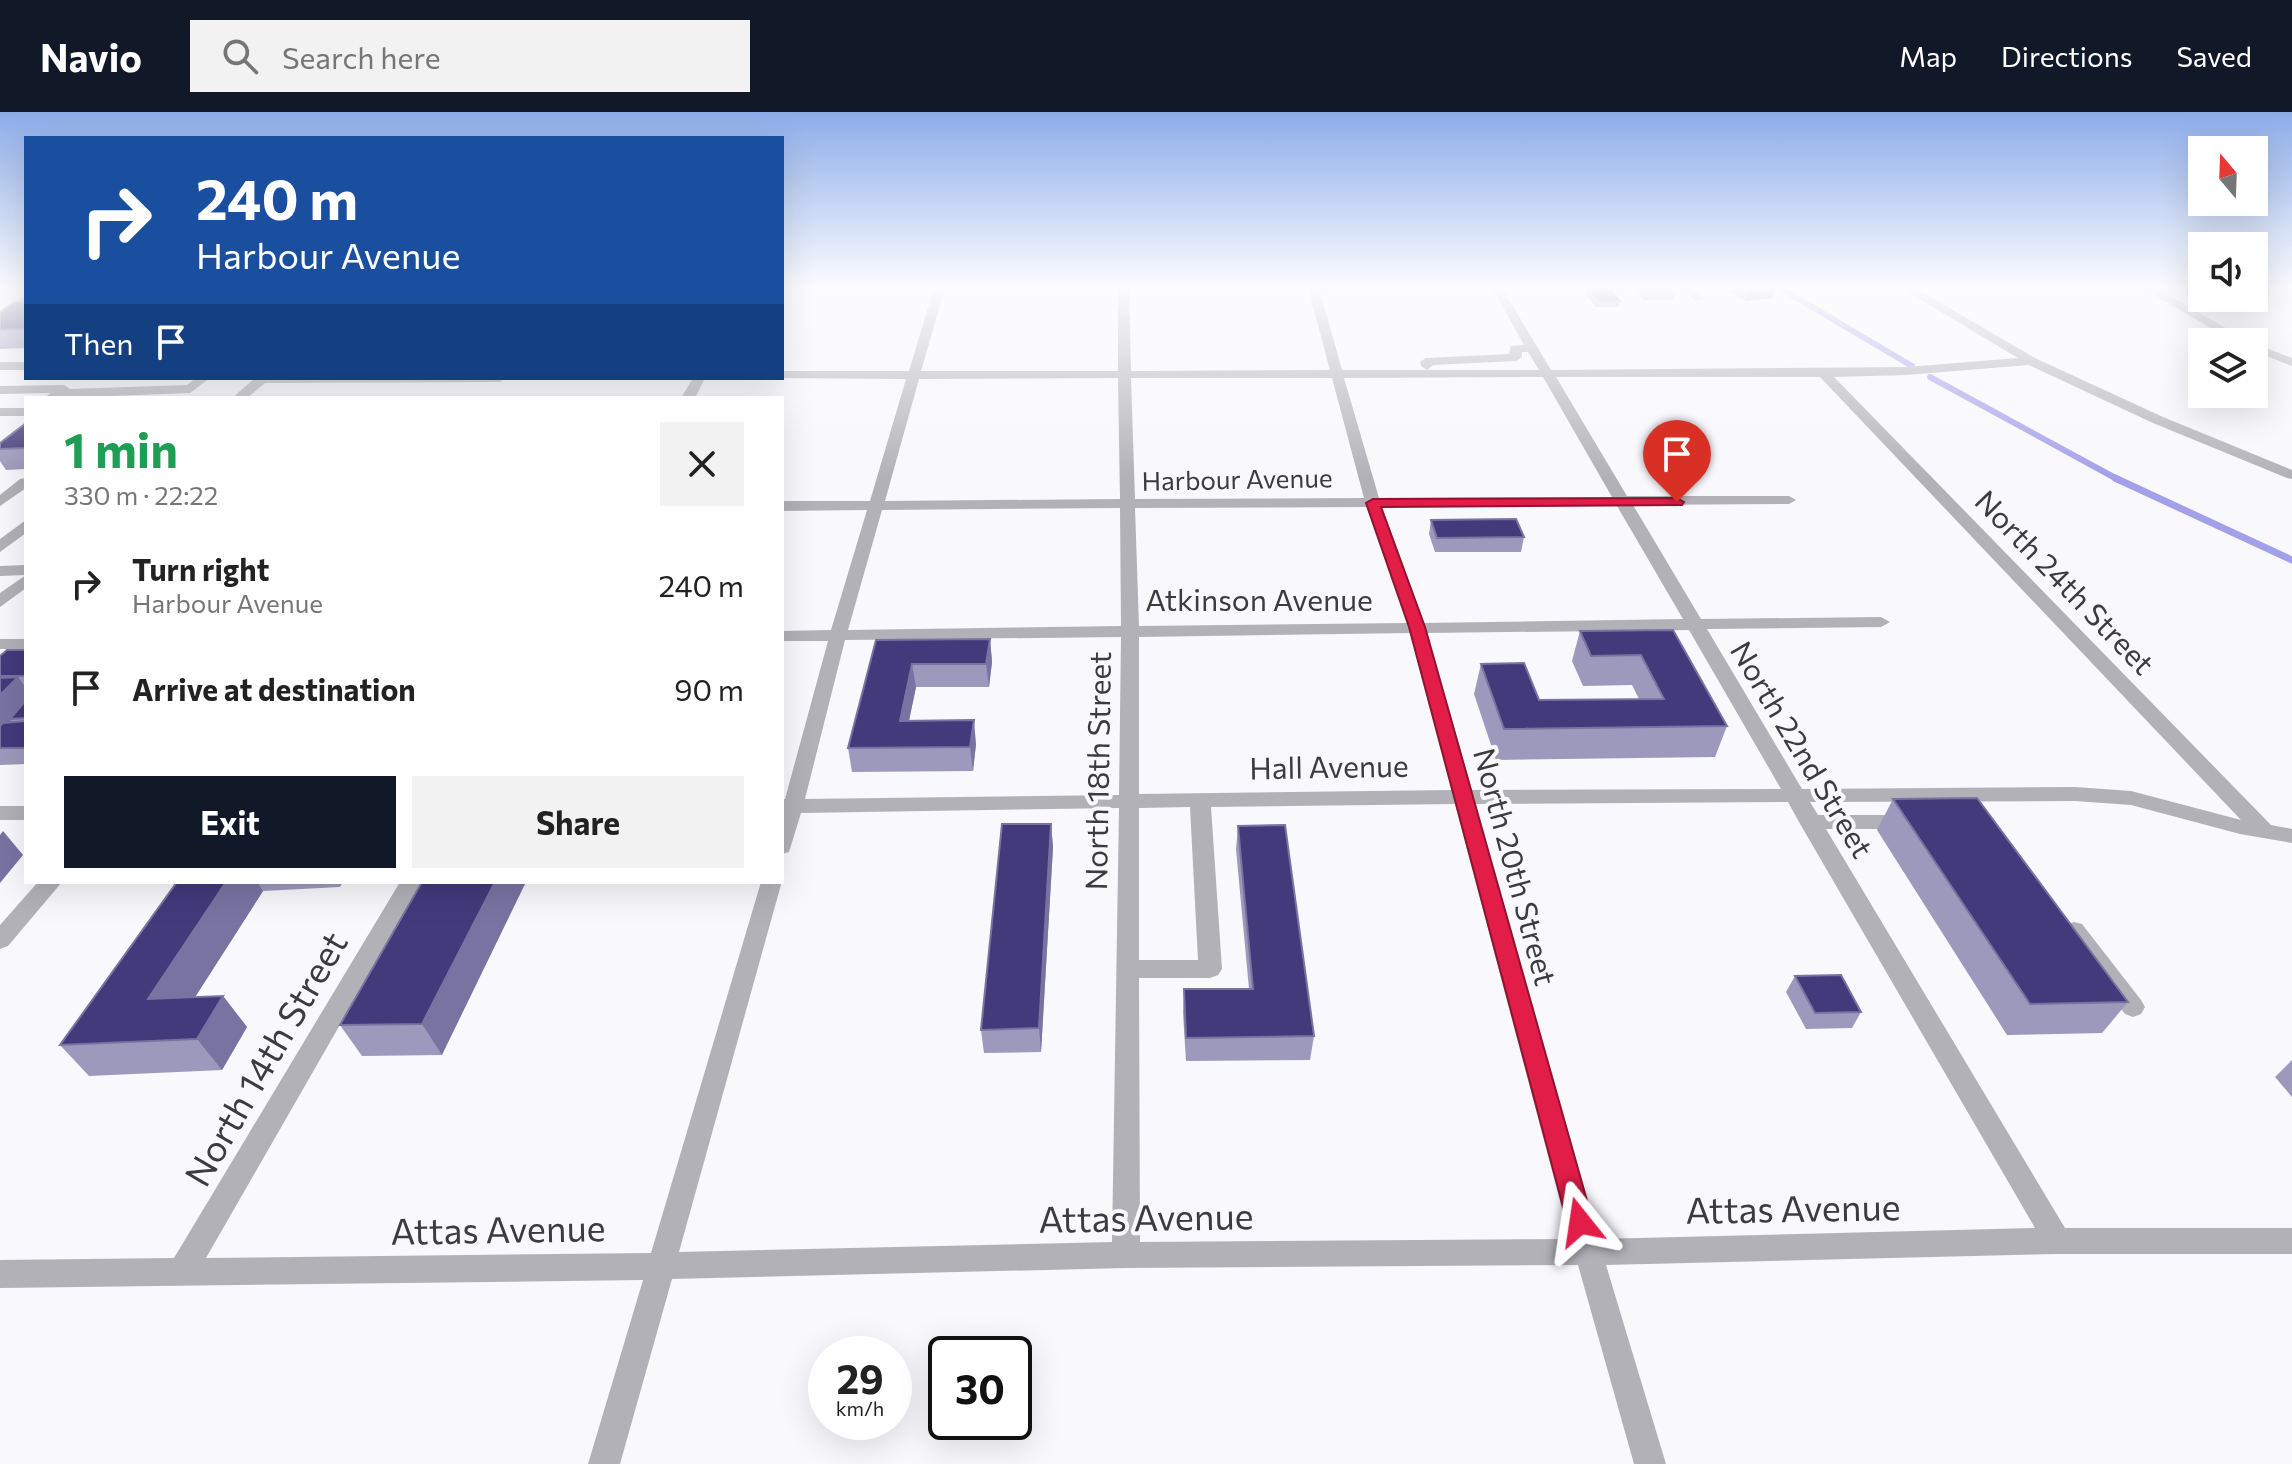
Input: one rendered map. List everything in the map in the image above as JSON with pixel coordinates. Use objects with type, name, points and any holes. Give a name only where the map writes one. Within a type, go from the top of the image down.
[{"type":"street","points":[[784,833],[788,806],[920,351]]},
{"type":"street","name":"North 18th Street","points":[[1124,351],[1130,630],[1126,1255]]},
{"type":"street","name":"North 20th Street","points":[[1331,351],[1373,503],[1417,627],[1588,1252],[1650,1464]]},
{"type":"street","points":[[1429,374],[1426,362],[1516,357],[1515,351]]},
{"type":"street","name":"North 22nd Street","points":[[1533,351],[2057,1241]]},
{"type":"street","points":[[2014,351],[2158,420],[2292,475]]},
{"type":"street","points":[[2268,353],[2292,362]]},
{"type":"street","points":[[784,375],[1823,373],[1906,371],[2031,361]]},
{"type":"street","points":[[0,366],[24,366]]},
{"type":"street","name":"North 24th Street","points":[[1823,373],[2265,832]]},
{"type":"street","points":[[58,393],[75,380]]},
{"type":"street","points":[[0,390],[131,394],[190,389],[201,380]]},
{"type":"street","points":[[241,396],[261,380]]},
{"type":"street","points":[[372,380],[483,381]]},
{"type":"street","points":[[0,412],[24,412]]},
{"type":"street","points":[[0,483],[24,482]]},
{"type":"street","points":[[0,502],[24,483]]},
{"type":"street","name":"Harbour Avenue","points":[[784,506],[1789,500]]},
{"type":"street","points":[[0,547],[24,527]]},
{"type":"street","points":[[0,571],[24,570]]},
{"type":"street","points":[[4,599],[24,582]]},
{"type":"street","points":[[4,599],[24,596]]},
{"type":"street","name":"Atkinson Avenue","points":[[784,636],[1881,622]]},
{"type":"street","points":[[1963,794],[1986,820]]},
{"type":"street","name":"Hall Avenue","points":[[788,806],[1200,799],[2021,794],[2131,798],[2292,836]]},
{"type":"street","points":[[1127,969],[1210,969],[1200,799]]},
{"type":"street","points":[[0,813],[24,813]]},
{"type":"street","points":[[1809,822],[1923,821]]},
{"type":"street","points":[[0,940],[49,884]]},
{"type":"street","name":"North 14th Street","points":[[182,1272],[410,884]]},
{"type":"street","points":[[604,1464],[771,884]]},
{"type":"street","points":[[2065,918],[2133,1007]]},
{"type":"street","name":"Attas Avenue","points":[[0,1274],[659,1266],[1126,1255],[1588,1252],[2057,1241],[2292,1241]]},
{"type":"building","points":[[24,425],[24,448],[0,449],[0,443]]},
{"type":"building","points":[[1516,519],[1524,537],[1437,538],[1431,520]]},
{"type":"building","points":[[1673,630],[1727,726],[1504,729],[1481,664],[1524,663],[1539,700],[1664,699],[1641,655],[1591,656],[1580,631]]},
{"type":"building","points":[[990,639],[986,664],[912,664],[900,721],[974,720],[970,747],[848,748],[876,640]]},
{"type":"building","points":[[7,650],[24,650],[24,676],[0,676],[0,656]]},
{"type":"building","points":[[18,677],[0,695],[0,678]]},
{"type":"building","points":[[24,702],[24,718],[10,719]]},
{"type":"building","points":[[24,721],[24,748],[0,748],[0,726]]},
{"type":"building","points":[[1977,798],[2128,1002],[2030,1004],[1893,799]]},
{"type":"building","points":[[1002,824],[1051,824],[1039,1028],[981,1030]]},
{"type":"building","points":[[1285,825],[1314,1036],[1186,1038],[1184,989],[1253,989],[1238,826]]},
{"type":"building","points":[[176,884],[225,884],[148,999],[223,996],[197,1039],[60,1045]]},
{"type":"building","points":[[421,884],[494,884],[422,1024],[340,1025]]},
{"type":"building","points":[[1841,975],[1861,1012],[1815,1013],[1795,976]]},
{"type":"waterway","points":[[1887,351],[1912,366]]},
{"type":"waterway","points":[[1930,377],[2117,479]]},
{"type":"waterway","points":[[2117,479],[2292,560]]},
{"type":"route","points":[[1580,1222],[1417,627],[1373,503],[1677,502]]}]
